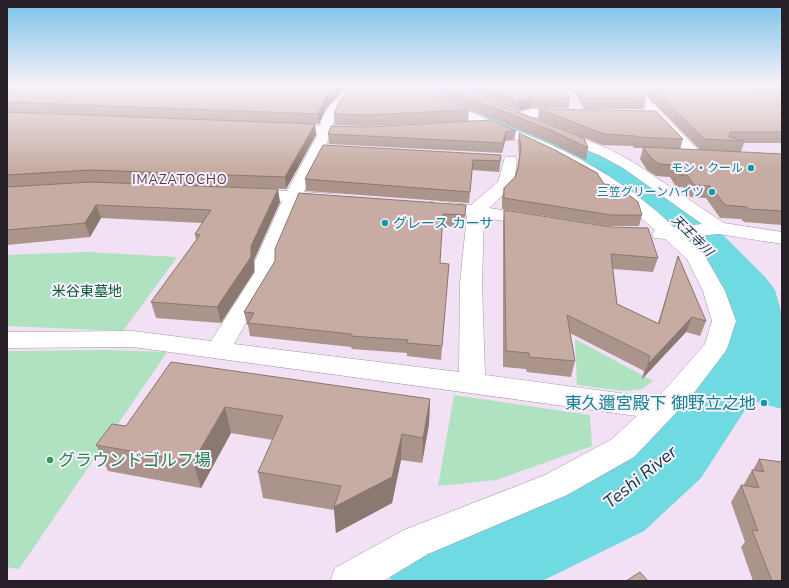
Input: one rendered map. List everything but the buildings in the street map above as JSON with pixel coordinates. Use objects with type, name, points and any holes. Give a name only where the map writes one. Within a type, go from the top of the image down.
[{"type":"street","points":[[218,350],[266,272],[265,261],[293,196],[325,150],[327,119],[330,114]]},
{"type":"street","points":[[476,114],[498,121],[544,128],[613,157],[715,229]]},
{"type":"street","points":[[498,121],[525,114]]},
{"type":"street","points":[[641,115],[657,115],[695,155]]},
{"type":"street","points":[[472,383],[471,283],[476,210],[506,184],[498,121]]},
{"type":"street","points":[[348,581],[416,542],[556,485],[623,448],[680,391],[716,346],[724,321],[714,291],[695,256],[665,234],[651,215],[618,189],[498,121]]},
{"type":"street","points":[[274,129],[374,131]]},
{"type":"street","points":[[613,157],[637,153]]},
{"type":"street","points":[[674,154],[711,156]]},
{"type":"street","points":[[237,194],[340,199]]},
{"type":"street","points":[[418,205],[476,210],[547,222]]},
{"type":"street","points":[[665,234],[715,229],[782,238]]},
{"type":"street","points":[[7,340],[133,340],[472,383],[661,409]]},
{"type":"green space","name":"米谷東墓地","points":[[87,252],[177,257],[123,331],[7,326],[7,255]]},
{"type":"green space","points":[[575,339],[653,381],[642,389],[624,391],[577,385]]},
{"type":"green space","name":"グラウンドゴルフ場","points":[[105,350],[167,352],[19,569],[7,567],[7,351]]},
{"type":"green space","points":[[454,395],[590,415],[592,446],[496,480],[438,486]]},
{"type":"waterway","name":"天王寺川","points":[[492,114],[589,155],[681,220],[746,290],[757,340]]},
{"type":"waterway","name":"Teshi River","points":[[438,581],[613,504],[673,455],[757,340]]},
{"type":"waterway","points":[[757,340],[782,384]]},
{"type":"place","name":"モン・クール","points":[[751,168]]},
{"type":"place","name":"三笠グリーンハイツ","points":[[712,192]]},
{"type":"place","name":"グレース カーサ","points":[[385,223]]},
{"type":"place","name":"東久邇宮殿下 御野立之地","points":[[764,403]]},
{"type":"place","name":"グラウンドゴルフ場","points":[[50,460]]},
{"type":"district","name":"IMAZATOCHO","points":[[180,179]]}]
